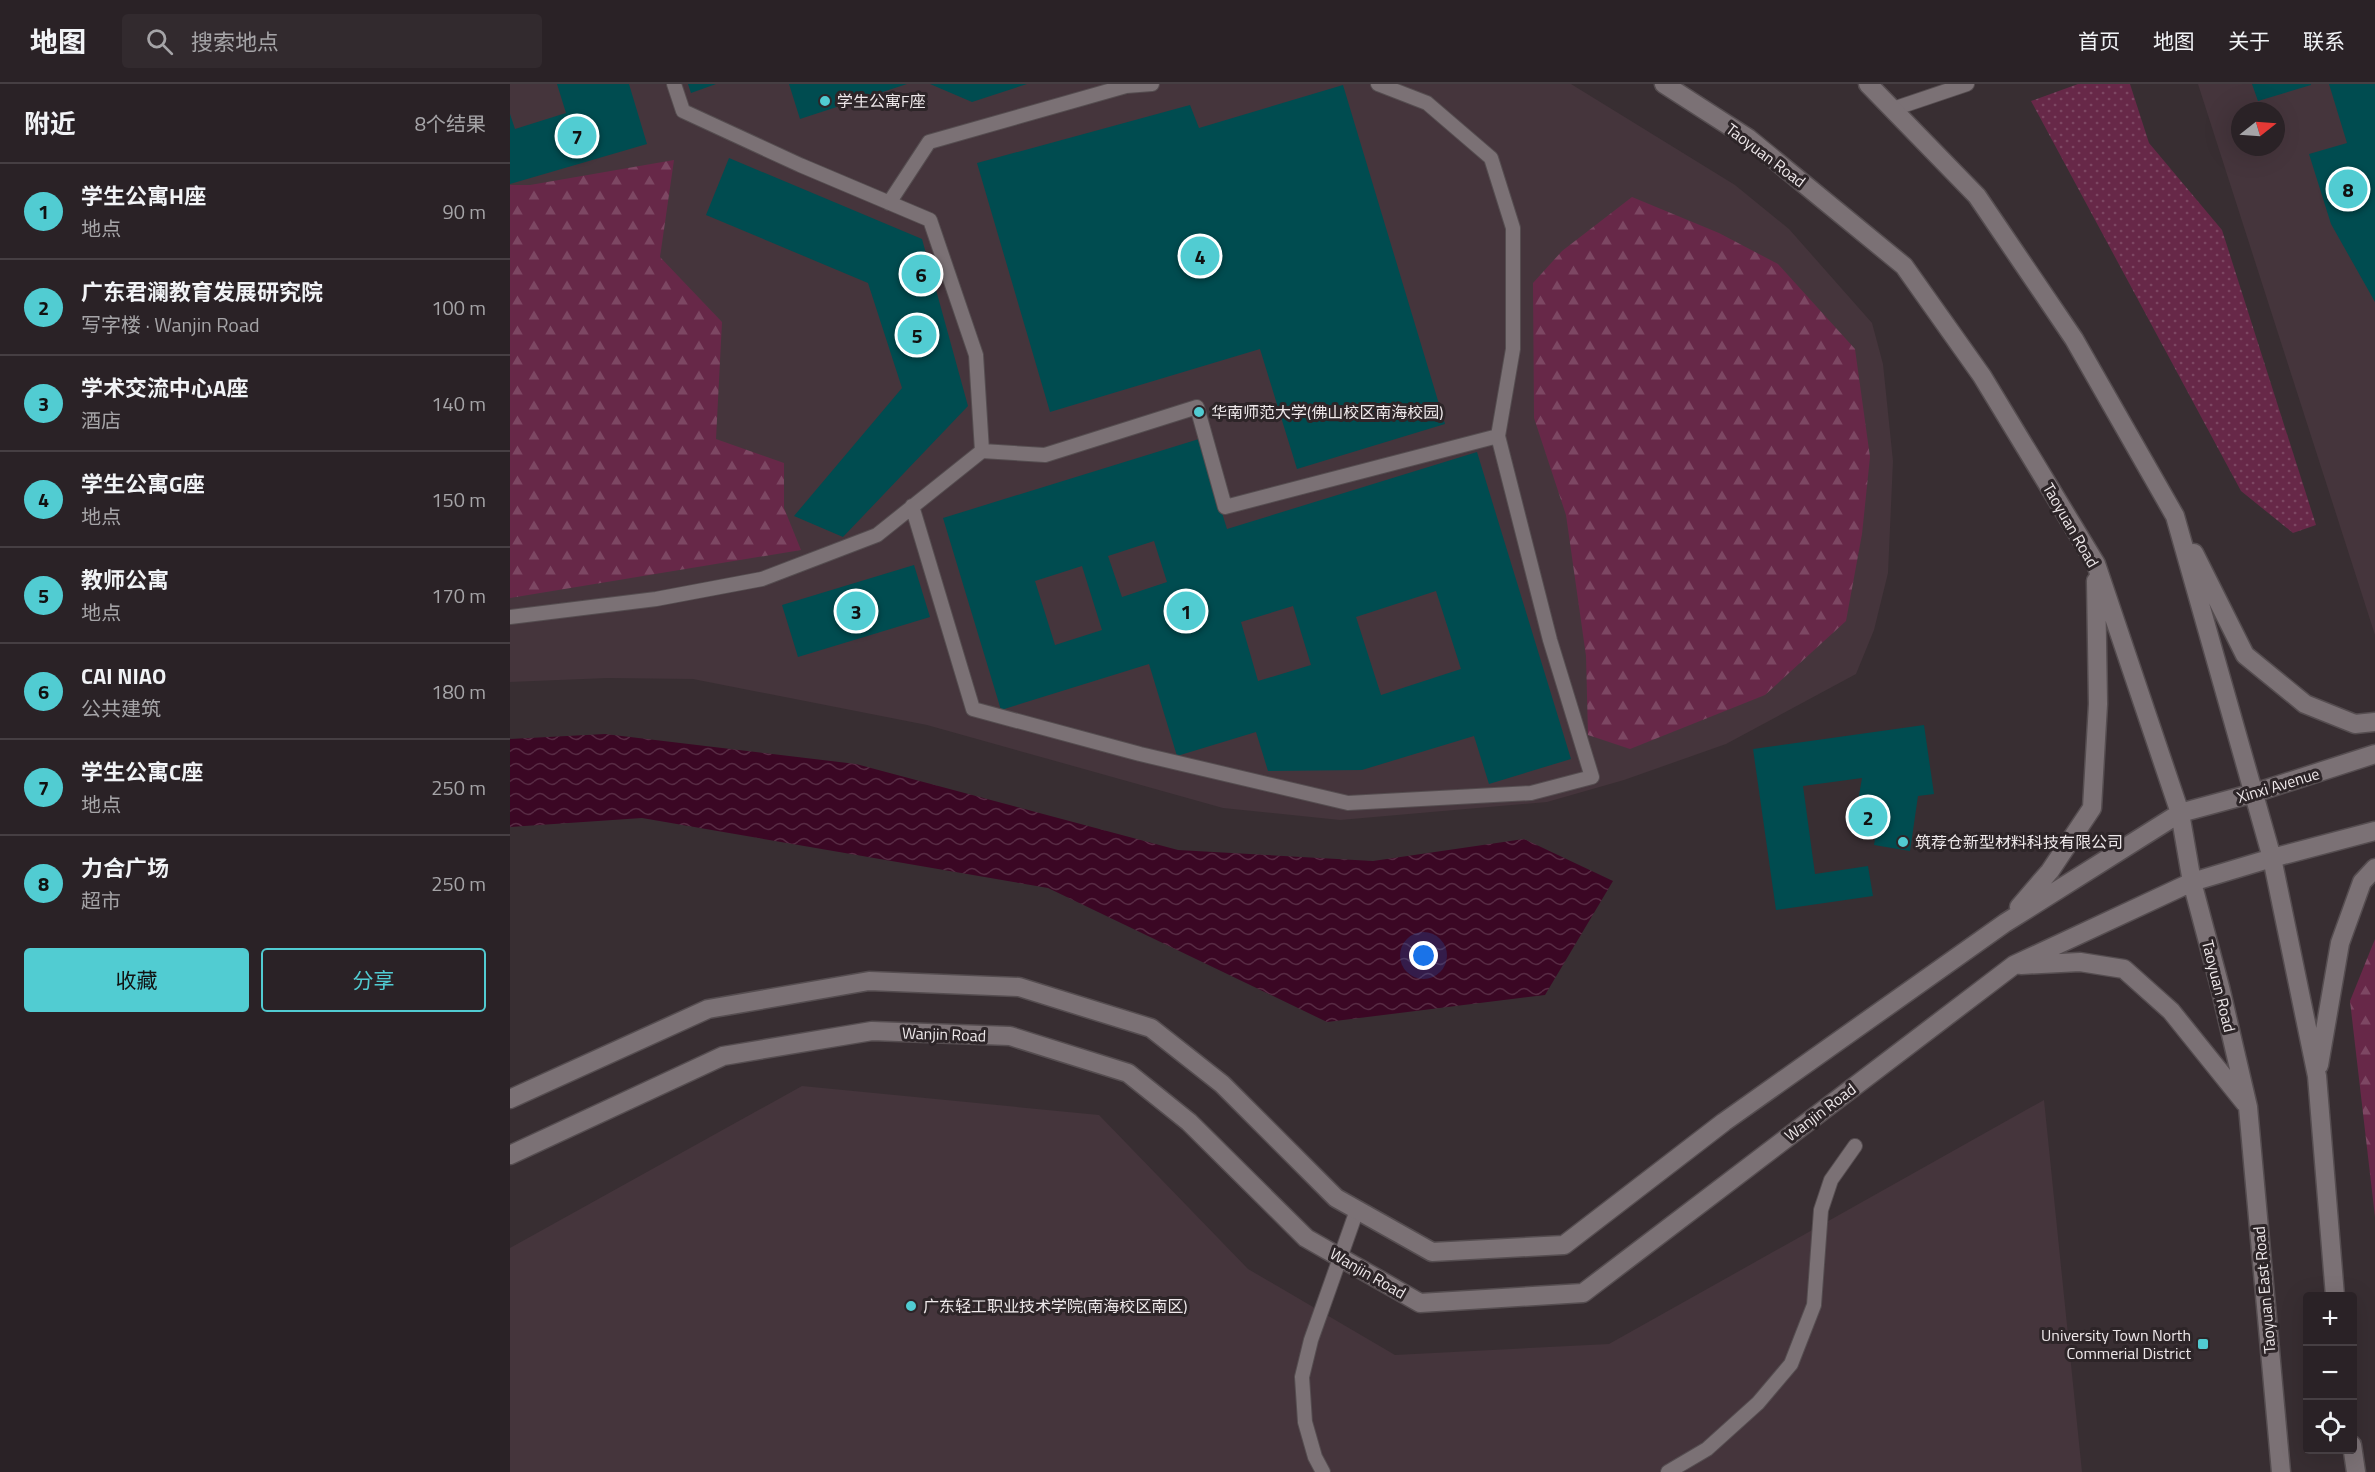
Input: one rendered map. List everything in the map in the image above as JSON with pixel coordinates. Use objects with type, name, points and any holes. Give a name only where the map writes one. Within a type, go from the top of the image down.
[{"type":"main road","name":"Taoyuan Road","points":[[1664,84],[1748,138],[1904,266],[1983,376],[2096,564],[2180,813],[2192,882],[2220,987],[2248,1107]]},
{"type":"main road","points":[[1868,84],[1977,196],[2074,339],[2175,516],[2245,655],[2305,704],[2355,724],[2375,722]]},
{"type":"main road","points":[[2175,516],[2272,858],[2317,1076],[2335,1292]]},
{"type":"main road","points":[[2005,923],[2050,871],[2091,808],[2098,704],[2096,564]]},
{"type":"main road","name":"Xinxi Avenue","points":[[2180,813],[2254,793],[2375,754]]},
{"type":"main road","points":[[510,1098],[708,1009],[869,981],[1018,987],[1151,1028],[1222,1084],[1336,1198],[1432,1252],[1564,1245],[1724,1122],[2005,923],[2180,813]]},
{"type":"main road","points":[[2192,882],[2375,831]]},
{"type":"main road","points":[[2317,1076],[2340,943],[2362,882],[2375,868]]},
{"type":"main road","name":"Wanjin Road","points":[[510,1155],[723,1056],[872,1031],[1010,1036],[1128,1073],[1189,1122],[1306,1238],[1420,1303],[1583,1293],[2013,965],[2192,882]]},
{"type":"main road","points":[[2013,965],[2080,962],[2124,969],[2171,1011],[2248,1107]]},
{"type":"main road","name":"Taoyuan East Road","points":[[2248,1107],[2280,1472]]},
{"type":"main road","points":[[2353,1454],[2356,1472]]},
{"type":"lane","points":[[674,84],[683,111],[800,165],[930,220],[976,355],[982,451]]},
{"type":"lane","points":[[889,203],[929,142],[1126,85],[1152,84]]},
{"type":"lane","points":[[912,506],[972,709],[1140,754],[1348,803],[1531,792],[1592,777],[1550,640],[1498,436],[1513,349],[1513,228],[1491,158],[1427,103],[1378,84]]},
{"type":"lane","points":[[1893,109],[1967,84]]},
{"type":"lane","points":[[510,617],[656,599],[762,579],[877,535],[982,451],[1045,455],[1197,407],[1225,507],[1498,436]]},
{"type":"lane","points":[[1668,1472],[1707,1449],[1758,1403],[1791,1364],[1814,1305],[1821,1210],[1831,1180],[1855,1146]]},
{"type":"lane","points":[[1323,1472],[1315,1457],[1305,1422],[1302,1377],[1311,1340],[1357,1210]]},
{"type":"shaded area","name":"华南师范大学(佛山校区南海校园)","points":[[510,84],[1571,84],[1735,185],[1789,229],[1872,323],[1883,364],[1893,461],[1888,573],[1874,630],[1856,674],[1726,744],[1624,780],[1547,802],[1340,820],[1223,808],[927,725],[693,679],[608,678],[510,682]]},
{"type":"shaded area","points":[[2198,84],[2375,84],[2375,635]]},
{"type":"shaded area","name":"广东轻工职业技术学院(南海校区南区)","points":[[802,1086],[1099,1115],[1248,1269],[1395,1355],[1609,1344],[2044,1100],[2082,1472],[510,1472],[510,1248]]},
{"type":"green space","points":[[2078,84],[2130,84],[2149,143],[2222,230],[2316,525],[2293,533],[2241,491],[2031,101]]},
{"type":"green space","points":[[674,160],[660,257],[722,322],[716,439],[784,463],[784,508],[801,550],[510,598],[510,185],[530,185]]},
{"type":"green space","points":[[1632,197],[1719,233],[1778,264],[1855,349],[1870,457],[1862,534],[1846,621],[1765,695],[1630,749],[1588,735],[1586,656],[1566,515],[1534,418],[1533,283],[1562,251]]},
{"type":"green space","points":[[2375,939],[2375,1217],[2350,1001]]},
{"type":"water","points":[[605,734],[856,764],[1178,850],[1373,861],[1524,839],[1613,881],[1545,995],[1327,1022],[1048,888],[642,818],[510,827],[510,739]]},
{"type":"building","points":[[557,84],[629,84],[647,144],[510,184],[510,114],[515,129],[566,113]]},
{"type":"building","points":[[688,84],[716,84],[691,93]]},
{"type":"building","name":"学生公寓F座","points":[[789,84],[907,84],[800,119]]},
{"type":"building","name":"学生公寓F座","points":[[930,84],[1027,84],[972,102]]},
{"type":"building","points":[[2252,84],[2311,84],[2311,85],[2258,101]]},
{"type":"building","points":[[2329,84],[2375,84],[2375,302],[2331,224],[2309,154],[2347,143]]},
{"type":"building","points":[[1343,85],[1445,424],[1297,469],[1260,349],[1050,412],[977,163],[1190,105],[1199,128]]},
{"type":"building","points":[[729,158],[922,239],[968,406],[843,537],[794,516],[902,388],[868,283],[706,215]]},
{"type":"building","points":[[1199,439],[1227,529],[1477,452],[1571,759],[1489,784],[1474,736],[1362,770],[1268,771],[1256,732],[1177,756],[1149,664],[1001,710],[943,518]],"holes":[[[1154,541],[1167,582],[1122,597],[1108,556]],[[1082,566],[1102,630],[1055,645],[1035,581]],[[1436,591],[1461,669],[1381,695],[1356,617]],[[1293,606],[1311,665],[1258,681],[1241,622]]]},
{"type":"building","points":[[914,565],[930,617],[798,657],[782,605]]},
{"type":"building","points":[[1924,725],[1934,794],[1918,796],[1910,851],[1874,845],[1877,827],[1854,824],[1862,778],[1803,786],[1815,874],[1868,866],[1873,896],[1776,910],[1753,749]]},
{"type":"place","name":"学生公寓F座","points":[[825,101]]},
{"type":"place","name":"学生公寓C座","points":[[577,136]]},
{"type":"place","name":"力合广场","points":[[2348,189]]},
{"type":"place","name":"学生公寓G座","points":[[1200,256]]},
{"type":"place","name":"CAI NIAO","points":[[921,274]]},
{"type":"place","name":"教师公寓","points":[[917,335]]},
{"type":"place","name":"华南师范大学(佛山校区南海校园)","points":[[1199,412]]},
{"type":"place","name":"学术交流中心A座","points":[[856,611]]},
{"type":"place","name":"学生公寓H座","points":[[1186,611]]},
{"type":"place","name":"广东君澜教育发展研究院","points":[[1868,817]]},
{"type":"place","name":"筑荐仓新型材料科技有限公司","points":[[1903,842]]},
{"type":"place","name":"广东轻工职业技术学院(南海校区南区)","points":[[911,1306]]},
{"type":"place","name":"University Town North Commerial District","points":[[2203,1344]]}]
